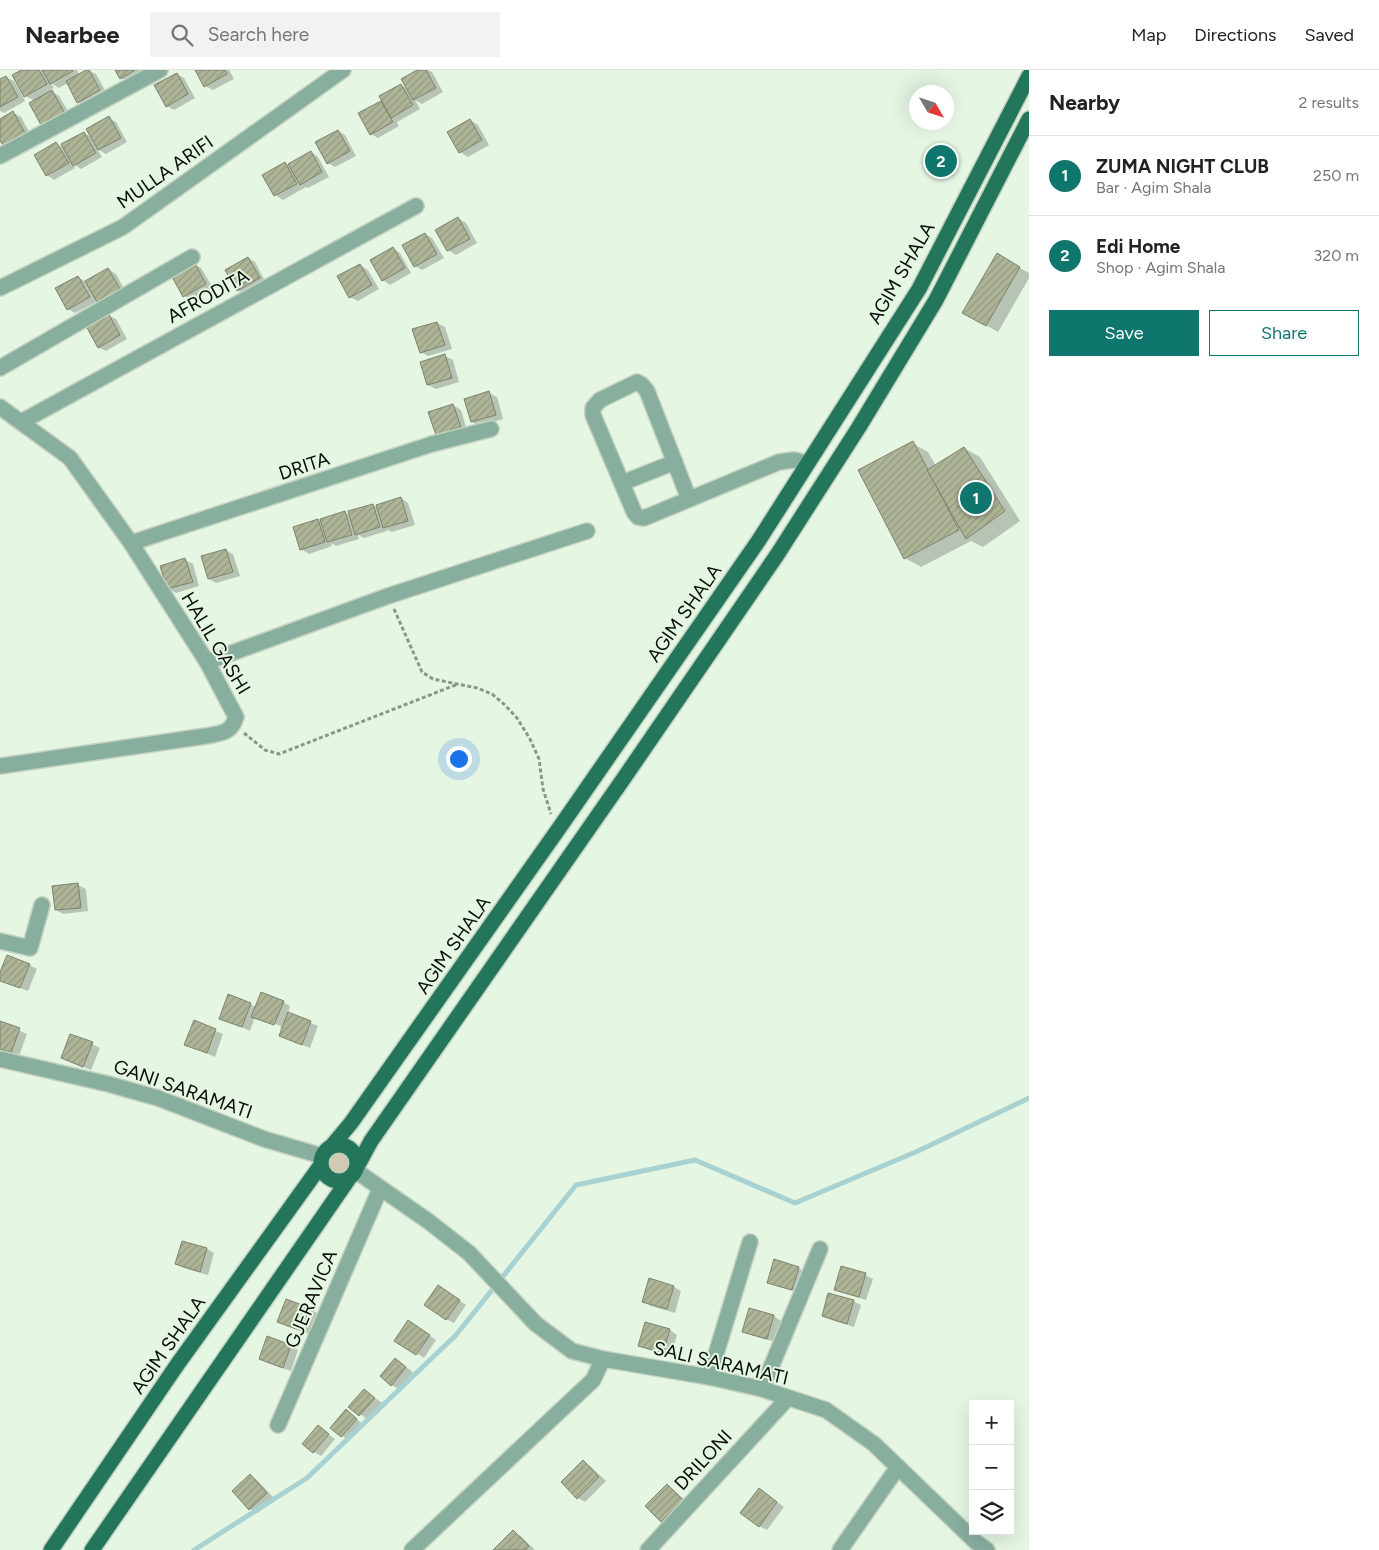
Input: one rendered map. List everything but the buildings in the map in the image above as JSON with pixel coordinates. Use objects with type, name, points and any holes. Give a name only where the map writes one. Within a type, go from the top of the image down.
[{"type":"main road","name":"AGIM SHALA","points":[[51,1550],[176,1365],[325,1156],[351,1123],[759,540],[919,289],[1029,76]]},
{"type":"main road","points":[[92,1550],[354,1172],[371,1141],[624,778],[771,562],[859,427],[936,300],[1029,119]]},
{"type":"main road","points":[[340,1145],[346,1146],[355,1154],[354,1172],[336,1182],[330,1180],[322,1171],[325,1156],[340,1145]]},
{"type":"street","points":[[0,156],[160,70]]},
{"type":"street","name":"MULLA ARIFI","points":[[0,288],[123,227],[343,70]]},
{"type":"street","name":"AFRODITA","points":[[21,422],[416,206]]},
{"type":"street","points":[[0,368],[192,257]]},
{"type":"street","points":[[689,499],[647,392],[642,385],[637,382],[600,400],[593,408],[593,415],[634,512],[638,517],[644,518],[779,462],[794,460],[808,463]]},
{"type":"street","name":"HALIL GASHI","points":[[0,407],[70,458],[131,543],[207,662],[236,718],[234,725],[228,731],[206,736],[0,766]]},
{"type":"street","name":"DRITA","points":[[131,543],[432,444],[490,429]]},
{"type":"street","points":[[622,483],[674,462]]},
{"type":"street","points":[[207,662],[388,596],[587,531]]},
{"type":"street","points":[[0,941],[30,948],[42,905]]},
{"type":"street","name":"GANI SARAMATI","points":[[0,1059],[108,1084],[158,1098],[264,1139],[325,1156]]},
{"type":"street","name":"SALI SARAMATI","points":[[354,1172],[428,1221],[469,1253],[536,1324],[572,1351],[603,1359],[708,1377],[762,1389],[826,1410],[874,1444],[979,1547]]},
{"type":"street","name":"GJERAVICA","points":[[278,1425],[380,1188]]},
{"type":"street","points":[[708,1377],[750,1242]]},
{"type":"street","points":[[762,1389],[820,1249]]},
{"type":"street","points":[[412,1550],[593,1380],[603,1359]]},
{"type":"street","name":"DRILONI","points":[[648,1550],[788,1398]]},
{"type":"street","points":[[840,1550],[898,1467]]},
{"type":"path","points":[[388,596],[422,672],[433,679],[458,683],[492,694],[516,718],[530,739],[539,759],[543,789],[552,815],[562,824]]},
{"type":"path","points":[[234,725],[265,750],[279,754],[458,683]]},
{"type":"shaded area","points":[[339,1150],[349,1154],[353,1164],[349,1174],[339,1178],[329,1174],[325,1164],[329,1154]]},
{"type":"waterway","points":[[194,1550],[307,1478],[456,1335],[576,1185],[695,1160],[795,1203],[918,1151],[1029,1098]]},
{"type":"place","name":"Edi Home","points":[[941,161]]},
{"type":"place","name":"ZUMA NIGHT CLUB","points":[[976,498]]}]
